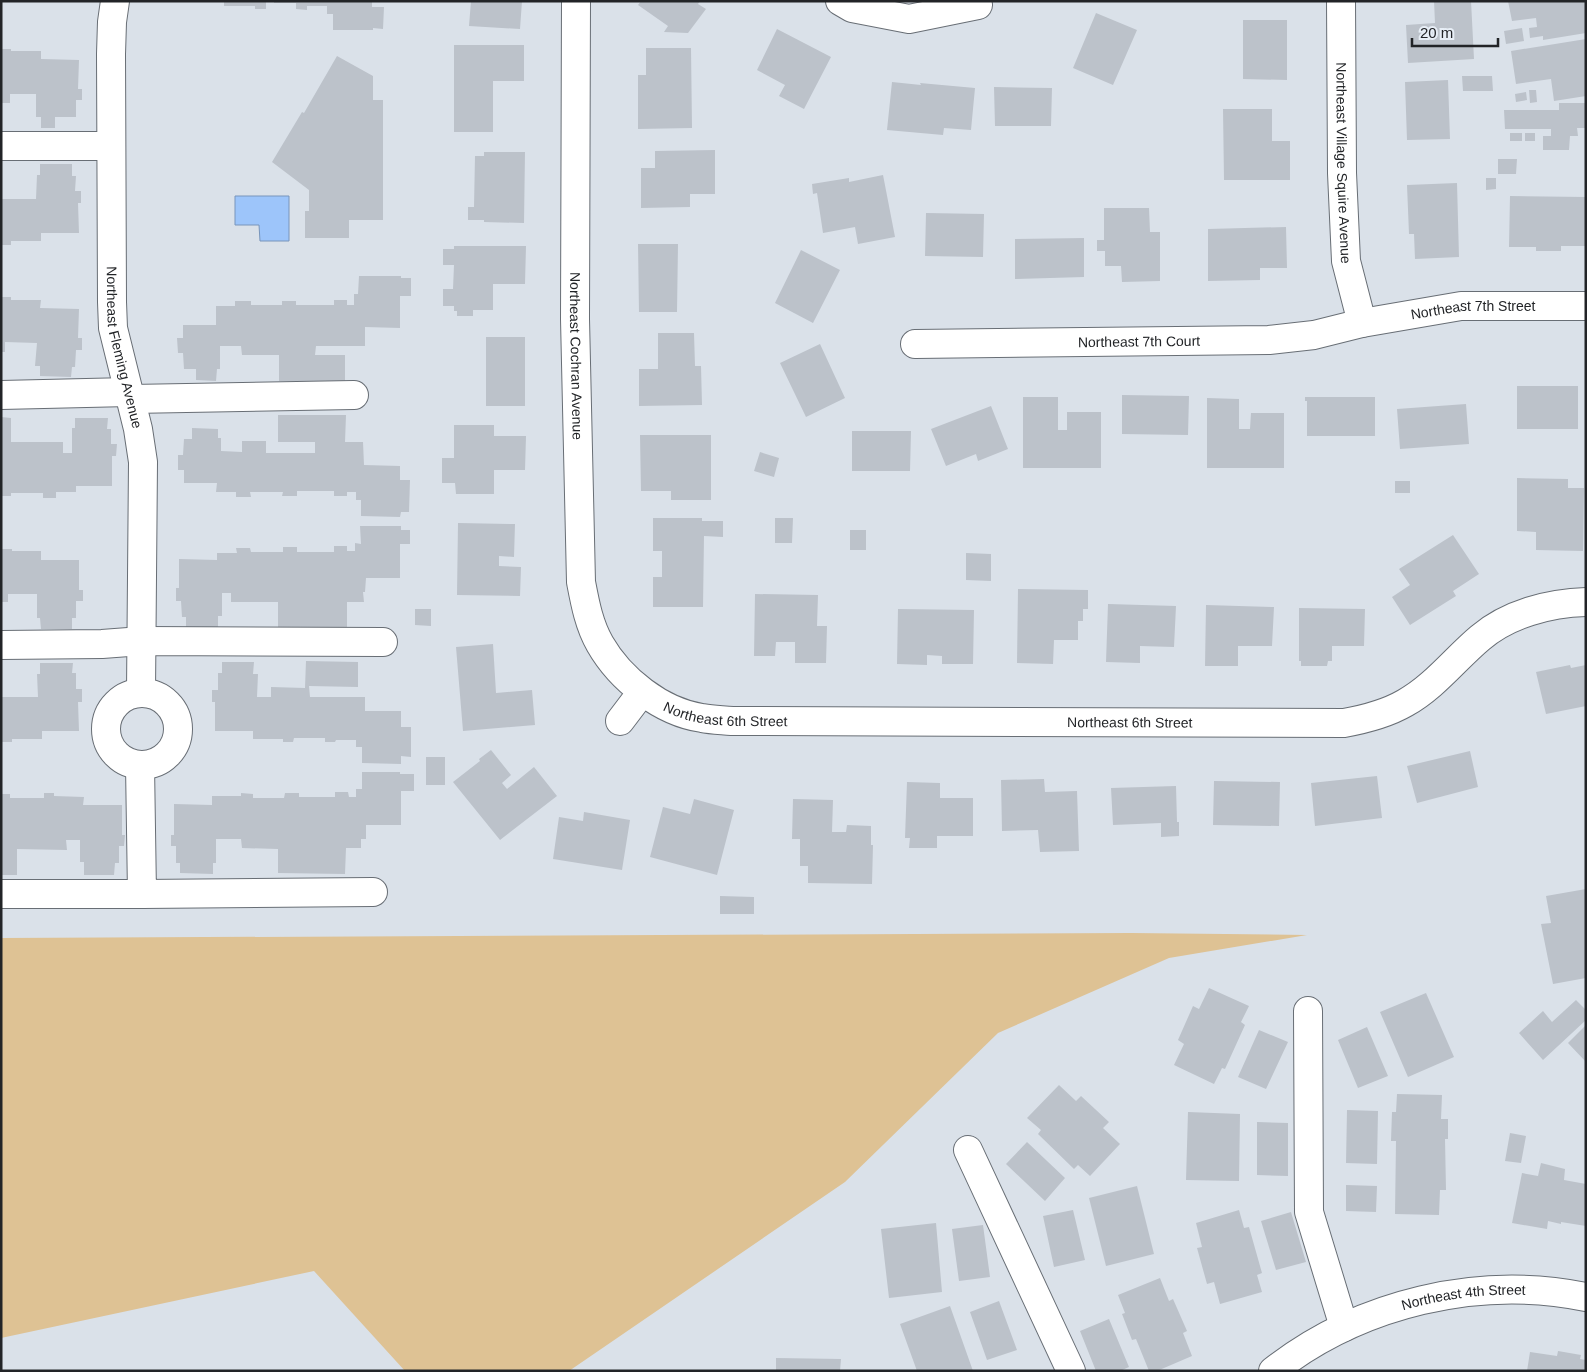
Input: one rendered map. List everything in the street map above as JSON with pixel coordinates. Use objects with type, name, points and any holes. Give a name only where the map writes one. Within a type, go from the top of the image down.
[{"type":"street","name":"Northeast Fleming Avenue","points":[[115,1],[111,54],[112,302],[113,328],[138,429],[143,462],[141,692]]},
{"type":"street","name":"Northeast Cochran Avenue","points":[[576,1],[575,319],[581,582],[587,614],[600,644],[618,670],[642,692]]},
{"type":"street","points":[[840,1],[852,8],[909,18],[978,5]]},
{"type":"street","name":"Northeast Village Squire Avenue","points":[[1340,1],[1342,173],[1346,261],[1362,323]]},
{"type":"street","points":[[1,146],[112,146]]},
{"type":"street","name":"Northeast 7th Street","points":[[1362,323],[1461,306],[1586,306]]},
{"type":"street","name":"Northeast 7th Court","points":[[914,344],[1269,340],[1314,335],[1362,323]]},
{"type":"street","points":[[1,395],[354,395]]},
{"type":"street","name":"Northeast 6th Street","points":[[642,692],[670,708],[700,718],[732,721],[1344,723],[1376,717],[1406,703],[1432,683],[1481,637],[1509,619],[1538,609],[1570,602],[1586,602]]},
{"type":"street","points":[[1,645],[102,644],[142,641],[383,642]]},
{"type":"street","points":[[141,692],[159,696],[173,708],[179,727],[175,745],[161,760],[140,765],[125,761],[111,748],[105,728],[109,713],[123,698],[141,692]]},
{"type":"street","points":[[620,721],[642,692]]},
{"type":"street","points":[[140,765],[142,894]]},
{"type":"street","points":[[1,894],[373,892]]},
{"type":"street","points":[[1273,1371],[1315,1341],[1344,1327],[1309,1212],[1308,1010]]},
{"type":"street","points":[[968,1150],[1071,1371]]},
{"type":"street","name":"Northeast 4th Street","points":[[1344,1327],[1399,1306],[1437,1296],[1480,1290],[1526,1290],[1586,1296]]},
{"type":"shaded area","points":[[1131,933],[1307,935],[1169,958],[998,1033],[845,1182],[569,1371],[405,1371],[314,1271],[1,1338],[1,938]]},
{"type":"water","points":[[235,196],[289,196],[289,241],[260,241],[259,225],[235,225]]},
{"type":"building","points":[[224,1],[266,1],[266,9],[255,9],[255,6],[224,6]]},
{"type":"building","points":[[274,1],[372,1],[372,7],[384,7],[383,29],[333,30],[333,14],[327,14],[327,6],[307,6],[307,10],[296,9],[296,3],[274,3]]},
{"type":"building","points":[[471,1],[522,1],[520,29],[469,26]]},
{"type":"building","points":[[641,1],[700,1],[698,4],[706,9],[688,33],[664,32],[668,26],[638,5]]},
{"type":"building","points":[[1434,1],[1471,1],[1474,59],[1408,63],[1406,25],[1435,23]]},
{"type":"building","points":[[1508,1],[1586,1],[1586,33],[1543,40],[1543,36],[1530,38],[1529,28],[1537,27],[1536,18],[1512,21]]},
{"type":"building","points":[[1096,13],[1137,30],[1113,85],[1073,68]]},
{"type":"building","points":[[1243,20],[1287,20],[1287,80],[1243,79]]},
{"type":"building","points":[[1522,28],[1524,41],[1506,44],[1504,31]]},
{"type":"building","points":[[777,29],[831,57],[804,109],[779,96],[785,85],[757,70]]},
{"type":"building","points":[[1586,39],[1586,96],[1554,101],[1551,79],[1516,84],[1511,51]]},
{"type":"building","points":[[454,45],[524,45],[524,81],[493,81],[493,132],[454,132]]},
{"type":"building","points":[[646,48],[691,48],[692,128],[638,129],[638,75],[646,75]]},
{"type":"building","points":[[1,49],[41,51],[41,59],[79,60],[78,89],[82,89],[82,100],[76,100],[76,117],[55,117],[55,128],[41,128],[41,117],[36,117],[36,94],[10,94],[10,103],[1,103]]},
{"type":"building","points":[[337,56],[373,76],[373,100],[383,100],[383,220],[349,220],[349,238],[305,238],[305,211],[309,211],[309,190],[272,162],[302,112],[304,113]]},
{"type":"building","points":[[1462,76],[1492,76],[1493,91],[1463,91]]},
{"type":"building","points":[[1448,80],[1450,139],[1407,140],[1405,82]]},
{"type":"building","points":[[892,82],[975,88],[971,130],[944,128],[943,135],[887,130]]},
{"type":"building","points":[[994,87],[1052,88],[1051,126],[995,126]]},
{"type":"building","points":[[1529,90],[1536,90],[1537,102],[1530,103]]},
{"type":"building","points":[[1526,92],[1527,100],[1516,102],[1515,94]]},
{"type":"building","points":[[1559,103],[1586,103],[1586,128],[1577,128],[1578,136],[1570,136],[1569,150],[1543,150],[1543,136],[1551,136],[1551,129],[1505,129],[1504,110],[1559,110]]},
{"type":"building","points":[[1223,109],[1272,109],[1272,141],[1290,141],[1290,180],[1224,180]]},
{"type":"building","points":[[1510,133],[1522,133],[1522,141],[1510,141]]},
{"type":"building","points":[[1525,133],[1535,133],[1535,141],[1525,141]]},
{"type":"building","points":[[715,150],[715,194],[690,194],[690,207],[641,208],[641,168],[655,168],[655,151]]},
{"type":"building","points":[[484,152],[525,152],[524,223],[468,220],[468,207],[474,207],[475,156],[484,156]]},
{"type":"building","points":[[1498,159],[1517,159],[1516,174],[1498,174]]},
{"type":"building","points":[[40,164],[72,164],[72,176],[76,176],[75,191],[81,191],[81,203],[78,203],[79,233],[41,233],[41,241],[11,241],[11,245],[1,245],[1,199],[36,199],[37,175],[40,175]]},
{"type":"building","points":[[883,175],[895,237],[858,244],[855,227],[823,233],[817,193],[813,194],[812,184],[849,178],[849,182]]},
{"type":"building","points":[[1486,178],[1496,178],[1496,189],[1486,190]]},
{"type":"building","points":[[1457,183],[1459,257],[1415,259],[1414,234],[1409,234],[1407,185]]},
{"type":"building","points":[[1510,196],[1586,197],[1586,246],[1561,246],[1561,251],[1536,251],[1536,247],[1509,247]]},
{"type":"building","points":[[1104,208],[1149,208],[1150,232],[1160,232],[1160,281],[1122,282],[1121,266],[1105,266],[1105,251],[1097,251],[1097,240],[1104,240]]},
{"type":"building","points":[[926,213],[984,214],[983,257],[925,256]]},
{"type":"building","points":[[1286,227],[1287,268],[1260,268],[1260,280],[1208,281],[1208,229]]},
{"type":"building","points":[[1084,238],[1084,277],[1015,279],[1015,239]]},
{"type":"building","points":[[638,244],[678,244],[677,312],[639,312]]},
{"type":"building","points":[[454,246],[526,246],[525,284],[493,284],[493,310],[473,310],[473,316],[457,316],[454,306],[443,306],[443,289],[453,289],[454,265],[443,265],[443,249],[454,249]]},
{"type":"building","points":[[801,250],[840,270],[813,323],[775,303]]},
{"type":"building","points":[[359,276],[401,276],[401,278],[411,278],[411,296],[400,296],[400,328],[365,327],[365,346],[316,346],[315,355],[345,355],[345,381],[279,381],[279,355],[242,355],[241,346],[220,346],[220,369],[217,369],[216,381],[196,380],[196,369],[184,369],[183,353],[178,353],[177,338],[183,338],[183,325],[216,325],[216,306],[235,306],[235,301],[251,301],[251,305],[282,305],[282,301],[296,301],[296,305],[334,305],[334,300],[347,300],[347,305],[354,305],[354,294],[358,294]]},
{"type":"building","points":[[1,297],[11,297],[11,300],[41,300],[40,308],[79,309],[78,338],[82,338],[82,350],[76,350],[75,367],[72,367],[71,377],[40,376],[40,366],[35,366],[37,343],[5,342],[5,352],[1,352]]},
{"type":"building","points":[[658,333],[694,333],[695,366],[701,366],[702,405],[639,406],[639,369],[658,369]]},
{"type":"building","points":[[486,337],[525,337],[525,406],[486,406]]},
{"type":"building","points":[[820,344],[845,398],[806,417],[780,363]]},
{"type":"building","points":[[1517,386],[1578,386],[1578,429],[1517,429]]},
{"type":"building","points":[[1122,395],[1189,396],[1188,435],[1122,434]]},
{"type":"building","points":[[1023,397],[1058,397],[1058,430],[1067,430],[1067,412],[1101,412],[1101,468],[1023,468]]},
{"type":"building","points":[[1305,397],[1375,397],[1375,436],[1307,436],[1307,401],[1305,401]]},
{"type":"building","points":[[1207,398],[1239,399],[1239,429],[1250,429],[1251,413],[1284,413],[1284,468],[1207,468]]},
{"type":"building","points":[[1466,404],[1469,444],[1400,449],[1397,409]]},
{"type":"building","points":[[991,406],[1008,449],[978,461],[976,454],[946,466],[931,429]]},
{"type":"building","points":[[278,415],[346,415],[345,442],[363,442],[364,465],[400,466],[400,480],[410,480],[409,512],[401,512],[400,517],[361,516],[361,500],[356,500],[356,492],[347,492],[347,496],[334,496],[334,491],[297,491],[297,496],[282,496],[283,492],[250,492],[251,497],[236,497],[236,492],[216,492],[217,483],[184,483],[184,470],[178,470],[178,455],[183,455],[184,439],[192,439],[192,428],[218,429],[218,438],[221,438],[221,451],[242,452],[242,441],[266,441],[266,453],[315,453],[315,442],[278,442]]},
{"type":"building","points":[[1,417],[11,418],[11,442],[63,442],[63,453],[72,453],[72,428],[75,428],[75,418],[108,418],[107,429],[111,429],[111,444],[117,444],[116,456],[112,456],[112,486],[76,486],[76,492],[56,492],[56,498],[43,498],[43,493],[11,493],[11,496],[1,496]]},
{"type":"building","points":[[454,425],[494,425],[494,436],[526,436],[525,470],[494,470],[494,494],[456,494],[455,483],[442,483],[442,458],[454,458]]},
{"type":"building","points":[[852,431],[911,431],[910,471],[852,471]]},
{"type":"building","points":[[640,435],[711,435],[711,500],[671,500],[671,491],[641,491]]},
{"type":"building","points":[[760,452],[779,458],[774,477],[754,471]]},
{"type":"building","points":[[1517,478],[1568,479],[1568,488],[1584,488],[1583,551],[1536,550],[1536,532],[1517,531]]},
{"type":"building","points":[[1395,481],[1410,481],[1410,493],[1395,493]]},
{"type":"building","points":[[653,518],[702,518],[702,521],[723,521],[723,537],[704,536],[703,607],[653,607],[653,577],[662,577],[662,551],[653,551]]},
{"type":"building","points":[[775,518],[793,518],[792,543],[775,543]]},
{"type":"building","points":[[458,523],[515,524],[514,557],[499,556],[499,566],[521,567],[520,596],[457,595]]},
{"type":"building","points":[[360,526],[401,526],[401,530],[410,530],[410,544],[400,544],[400,578],[366,578],[365,592],[363,592],[364,602],[347,602],[347,627],[278,627],[278,602],[231,602],[231,593],[222,593],[222,616],[218,616],[218,628],[186,628],[186,617],[182,617],[181,601],[176,601],[176,588],[179,588],[179,559],[217,560],[217,553],[237,553],[236,548],[250,548],[251,552],[283,552],[283,547],[297,547],[297,552],[334,552],[334,546],[347,546],[347,551],[355,551],[355,543],[361,544]]},
{"type":"building","points":[[850,530],[866,530],[866,550],[850,550]]},
{"type":"building","points":[[1453,535],[1479,574],[1453,591],[1456,596],[1410,625],[1392,597],[1410,585],[1399,569]]},
{"type":"building","points":[[1,549],[41,551],[41,560],[79,560],[79,590],[83,590],[83,601],[76,601],[76,618],[72,618],[72,629],[41,629],[40,618],[37,618],[37,594],[8,594],[8,602],[1,602]]},
{"type":"building","points":[[966,553],[991,554],[991,581],[966,580]]},
{"type":"building","points":[[1018,589],[1088,590],[1088,609],[1083,609],[1083,621],[1078,621],[1078,640],[1054,640],[1053,664],[1017,663]]},
{"type":"building","points":[[755,594],[818,595],[817,626],[827,626],[826,663],[795,663],[795,642],[776,642],[775,656],[754,656]]},
{"type":"building","points":[[1108,604],[1176,606],[1174,647],[1140,646],[1140,663],[1106,662]]},
{"type":"building","points":[[1206,605],[1274,607],[1272,646],[1238,646],[1238,666],[1205,666]]},
{"type":"building","points":[[1299,608],[1365,609],[1364,646],[1332,646],[1332,661],[1328,661],[1327,666],[1301,666],[1301,661],[1299,661]]},
{"type":"building","points":[[415,609],[431,609],[431,626],[415,625]]},
{"type":"building","points":[[898,609],[974,610],[973,664],[942,664],[942,656],[927,655],[927,665],[897,664]]},
{"type":"building","points":[[493,644],[496,693],[532,690],[535,725],[463,731],[456,647]]},
{"type":"building","points":[[306,661],[358,662],[358,687],[309,686],[310,697],[365,697],[365,711],[401,711],[401,727],[411,727],[411,757],[401,756],[401,764],[362,763],[362,747],[356,747],[356,740],[325,742],[325,738],[294,738],[293,742],[283,742],[283,739],[253,739],[253,731],[215,731],[215,702],[212,702],[212,690],[218,690],[218,673],[222,673],[222,662],[254,662],[253,674],[258,674],[257,697],[271,697],[271,687],[305,688]]},
{"type":"building","points":[[40,663],[73,663],[72,673],[76,673],[76,689],[82,689],[82,702],[78,702],[79,731],[42,731],[42,739],[12,739],[12,742],[1,742],[1,697],[38,697],[37,674],[40,674]]},
{"type":"building","points":[[1570,665],[1571,668],[1586,665],[1586,706],[1546,714],[1536,672]]},
{"type":"building","points":[[491,750],[511,775],[502,783],[507,789],[534,767],[557,796],[500,840],[453,782]]},
{"type":"building","points":[[1470,751],[1478,787],[1417,803],[1407,766]]},
{"type":"building","points":[[426,757],[445,757],[445,785],[426,785]]},
{"type":"building","points":[[362,772],[414,774],[414,791],[401,791],[401,825],[366,825],[366,839],[361,839],[361,848],[346,848],[345,874],[278,873],[278,849],[242,848],[241,839],[216,839],[216,863],[213,863],[213,874],[180,873],[180,863],[176,863],[176,846],[171,846],[171,835],[174,835],[174,804],[212,805],[212,796],[241,796],[241,793],[253,794],[253,798],[284,798],[285,793],[299,793],[299,797],[335,797],[335,792],[348,792],[349,797],[356,797],[356,789],[362,789]]},
{"type":"building","points":[[1377,776],[1382,818],[1315,826],[1311,783]]},
{"type":"building","points":[[1044,779],[1045,792],[1077,791],[1079,851],[1040,852],[1038,830],[1002,831],[1001,780]]},
{"type":"building","points":[[1214,781],[1280,782],[1279,826],[1213,825]]},
{"type":"building","points":[[907,782],[940,783],[940,798],[973,798],[973,836],[937,836],[937,848],[909,848],[910,838],[905,838]]},
{"type":"building","points":[[1176,786],[1179,836],[1161,837],[1161,823],[1113,825],[1111,788]]},
{"type":"building","points":[[44,793],[54,793],[54,796],[84,797],[83,805],[122,805],[122,835],[125,835],[124,846],[119,846],[119,863],[115,863],[114,875],[84,875],[84,862],[80,862],[80,840],[66,840],[67,850],[17,849],[17,875],[1,875],[1,794],[10,794],[10,798],[44,798]]},
{"type":"building","points":[[694,799],[734,810],[717,875],[650,857],[663,807],[690,814]]},
{"type":"building","points":[[793,799],[833,800],[832,832],[846,832],[847,825],[871,826],[871,845],[873,845],[872,884],[808,883],[808,866],[800,866],[800,839],[792,839]]},
{"type":"building","points":[[584,812],[630,820],[622,870],[553,859],[559,817],[583,821]]},
{"type":"building","points":[[1586,889],[1586,978],[1553,984],[1541,924],[1551,923],[1546,896]]},
{"type":"building","points":[[720,896],[754,897],[754,914],[720,914]]},
{"type":"building","points":[[1209,988],[1249,1006],[1241,1022],[1245,1025],[1225,1069],[1222,1068],[1214,1084],[1174,1065],[1184,1044],[1178,1040],[1193,1006],[1199,1009]]},
{"type":"building","points":[[1426,993],[1454,1057],[1408,1077],[1380,1012]]},
{"type":"building","points":[[1576,1000],[1586,1010],[1586,1020],[1543,1060],[1519,1033],[1543,1011],[1552,1022]]},
{"type":"building","points":[[1586,1025],[1586,1062],[1568,1043]]},
{"type":"building","points":[[1367,1027],[1388,1076],[1358,1088],[1338,1040]]},
{"type":"building","points":[[1259,1030],[1288,1042],[1266,1089],[1238,1077]]},
{"type":"building","points":[[1059,1085],[1076,1101],[1081,1096],[1109,1122],[1103,1128],[1120,1144],[1090,1176],[1078,1165],[1074,1169],[1038,1134],[1041,1130],[1027,1118]]},
{"type":"building","points":[[1397,1094],[1442,1095],[1441,1119],[1448,1119],[1448,1139],[1445,1139],[1446,1190],[1440,1190],[1439,1215],[1395,1214],[1396,1141],[1391,1141],[1392,1112],[1396,1112]]},
{"type":"building","points":[[1347,1110],[1378,1111],[1377,1164],[1346,1163]]},
{"type":"building","points":[[1188,1112],[1240,1114],[1239,1181],[1186,1180]]},
{"type":"building","points":[[1257,1122],[1288,1123],[1288,1176],[1257,1175]]},
{"type":"building","points":[[1510,1133],[1526,1136],[1521,1163],[1505,1161]]},
{"type":"building","points":[[1027,1142],[1065,1178],[1045,1201],[1006,1164]]},
{"type":"building","points":[[1541,1163],[1565,1169],[1564,1180],[1586,1184],[1586,1226],[1548,1221],[1547,1229],[1512,1223],[1522,1173],[1538,1176]]},
{"type":"building","points":[[1346,1185],[1377,1186],[1376,1212],[1346,1211]]},
{"type":"building","points":[[1137,1186],[1154,1254],[1106,1266],[1089,1198]]},
{"type":"building","points":[[1073,1210],[1085,1260],[1054,1267],[1043,1216]]},
{"type":"building","points":[[1239,1210],[1244,1228],[1249,1227],[1262,1273],[1257,1275],[1262,1292],[1220,1304],[1214,1282],[1207,1284],[1197,1248],[1202,1247],[1196,1223]]},
{"type":"building","points":[[1291,1212],[1306,1262],[1276,1270],[1261,1221]]},
{"type":"building","points":[[936,1223],[942,1292],[889,1298],[881,1229]]},
{"type":"building","points":[[983,1225],[990,1277],[959,1281],[952,1229]]},
{"type":"building","points":[[1160,1278],[1169,1301],[1173,1299],[1187,1331],[1183,1333],[1192,1356],[1157,1371],[1149,1371],[1136,1339],[1132,1340],[1122,1314],[1125,1313],[1118,1295]]},
{"type":"building","points":[[999,1301],[1017,1350],[987,1360],[970,1312]]},
{"type":"building","points":[[950,1306],[973,1371],[917,1371],[900,1324]]},
{"type":"building","points":[[1109,1319],[1129,1367],[1120,1371],[1096,1371],[1080,1331]]},
{"type":"building","points":[[1558,1351],[1581,1355],[1580,1359],[1586,1360],[1586,1371],[1527,1371],[1530,1352],[1557,1356]]},
{"type":"building","points":[[776,1358],[841,1359],[840,1371],[776,1371]]}]
